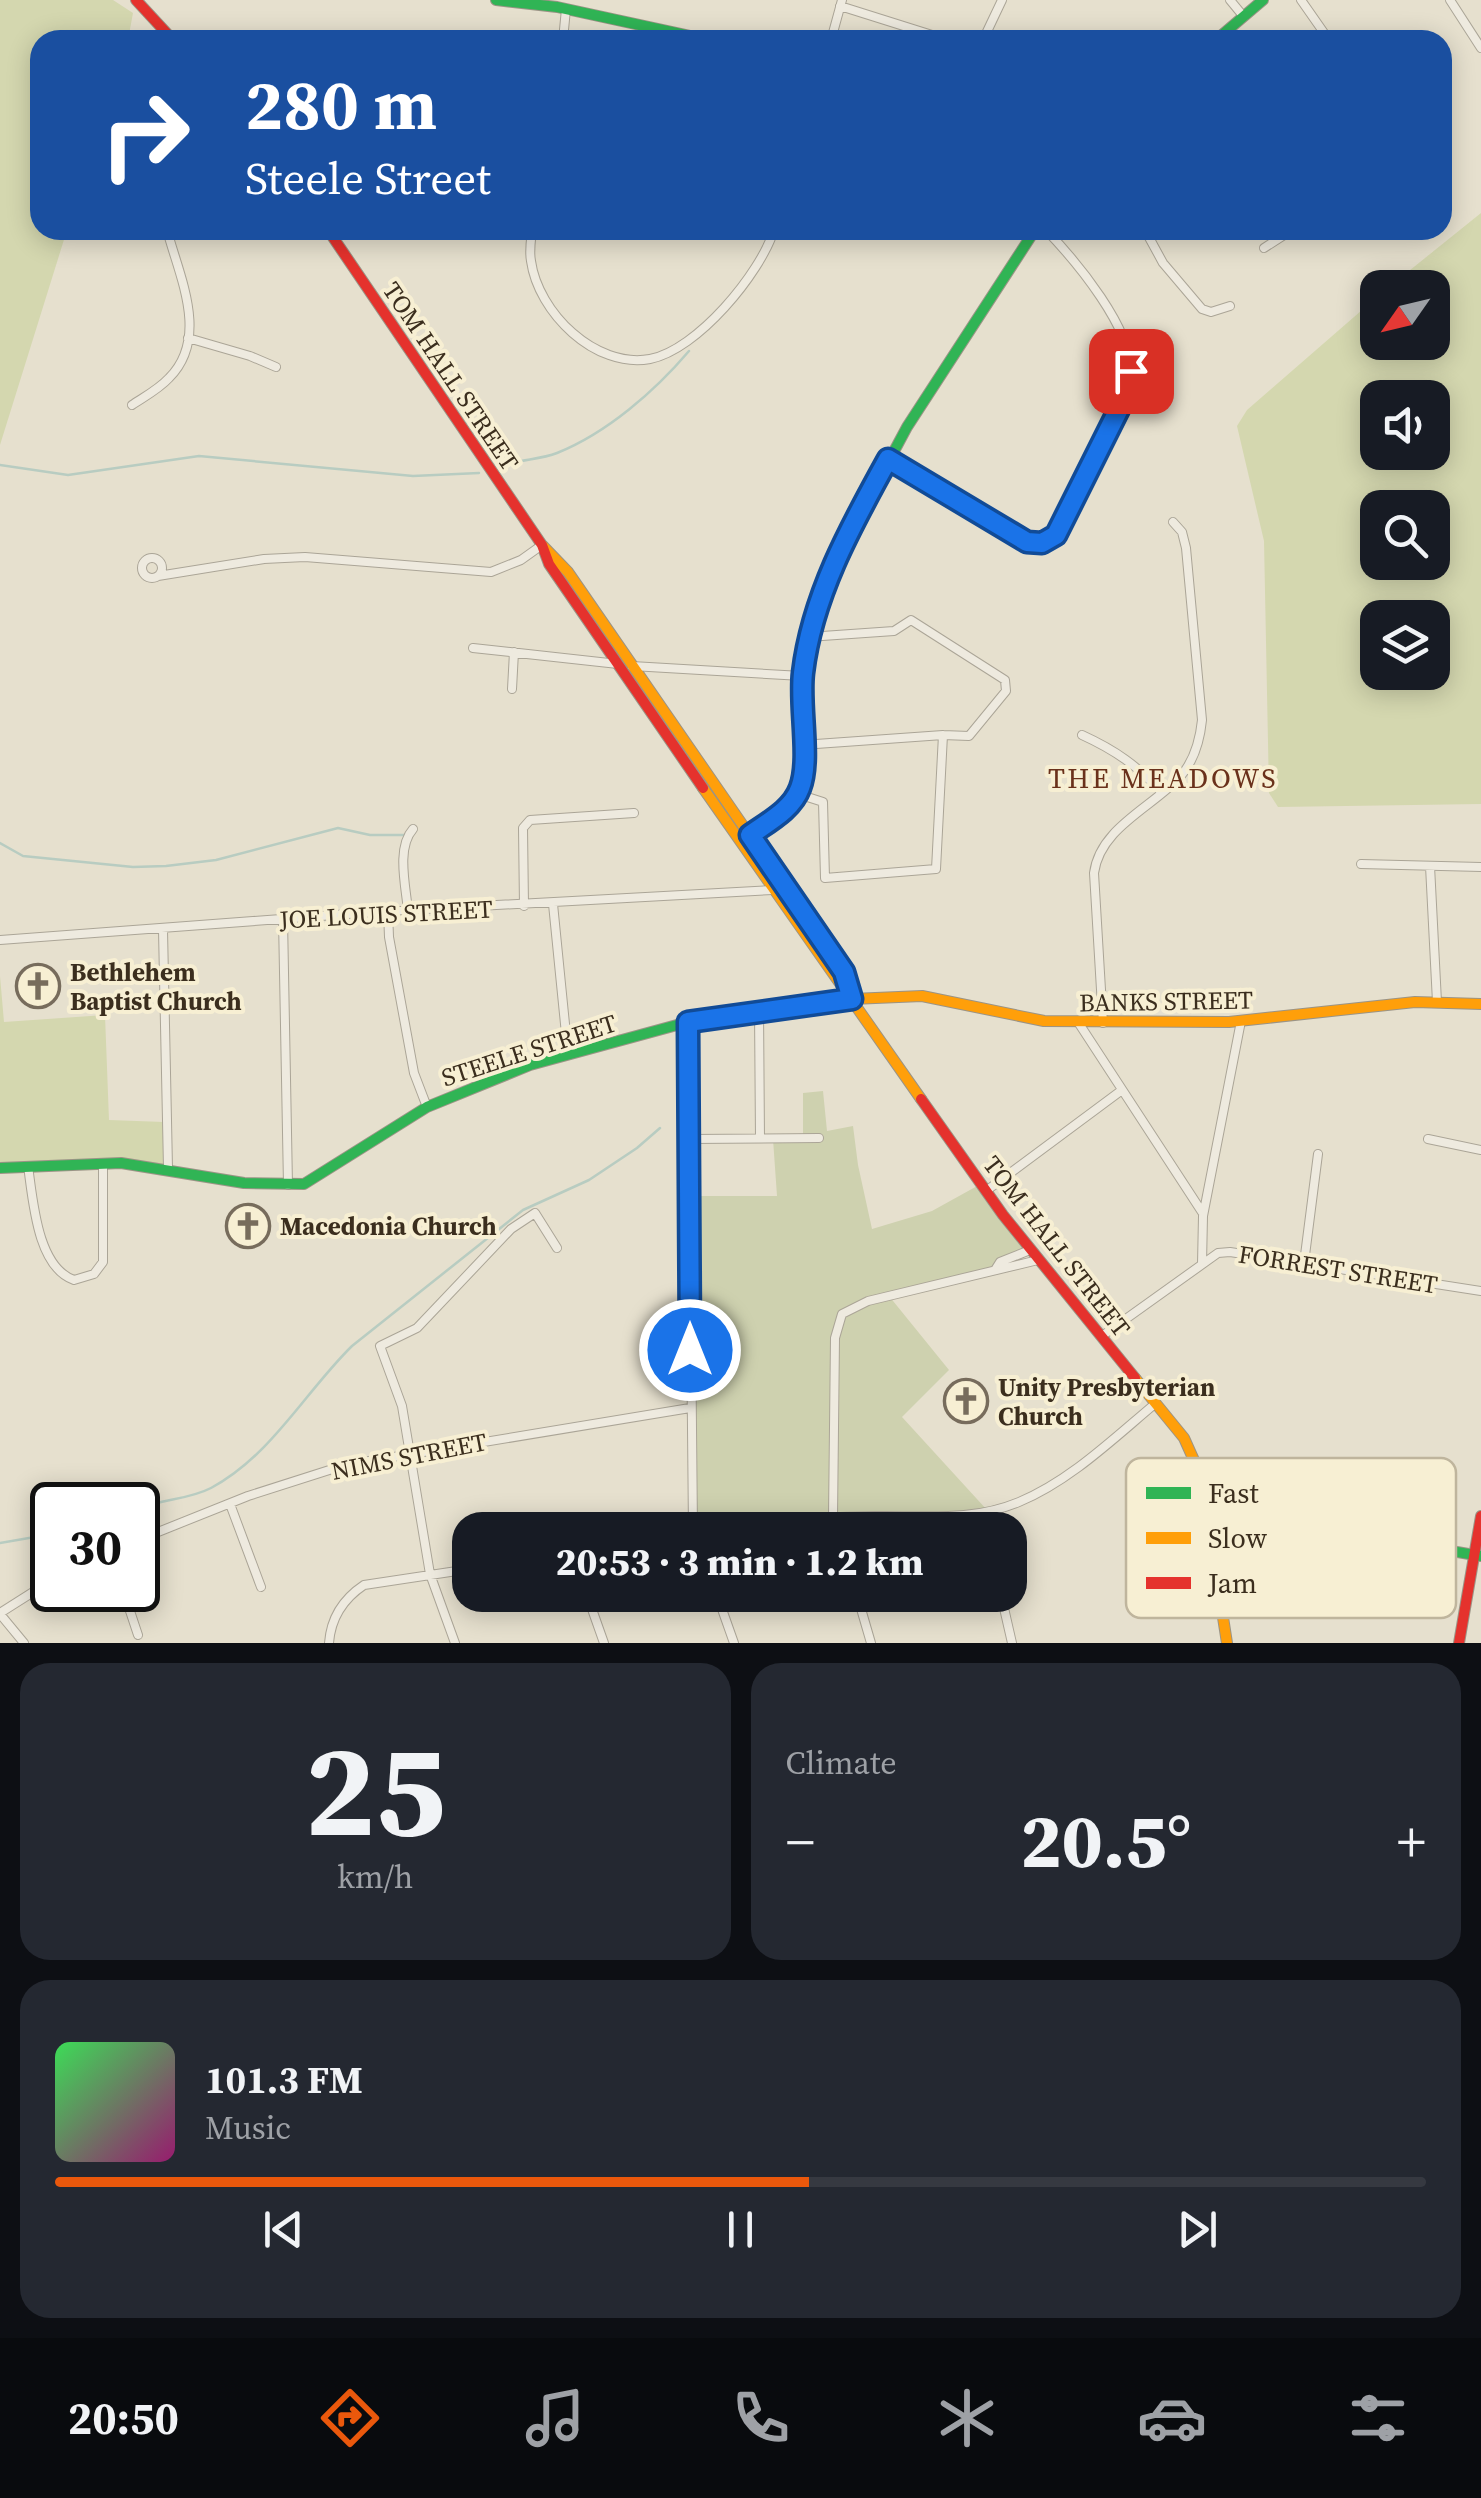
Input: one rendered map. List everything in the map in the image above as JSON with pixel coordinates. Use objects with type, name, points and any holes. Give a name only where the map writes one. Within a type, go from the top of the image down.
[{"type":"street","points":[[496,0],[566,9],[663,30]]},
{"type":"street","points":[[988,30],[1002,0]]},
{"type":"street","points":[[1230,0],[1244,17]]},
{"type":"street","points":[[1228,30],[1263,0]]},
{"type":"street","points":[[1301,0],[1322,30]]},
{"type":"street","points":[[1450,0],[1481,48]]},
{"type":"street","points":[[141,1],[165,30]]},
{"type":"street","points":[[834,30],[841,3],[919,30]]},
{"type":"street","points":[[563,30],[566,9]]},
{"type":"street","points":[[132,405],[169,378],[180,364],[188,338],[189,308],[170,240]]},
{"type":"street","name":"TOM HALL STREET","points":[[335,240],[542,545],[549,564],[844,972],[852,999]]},
{"type":"street","points":[[532,240],[531,262],[542,294],[566,326],[587,345],[619,356],[648,359],[679,348],[735,296],[771,240]]},
{"type":"street","points":[[745,838],[789,806],[798,794],[802,781],[802,676],[808,638],[814,612],[836,562],[888,459],[1029,240]]},
{"type":"street","points":[[888,459],[1027,542],[1042,543],[1056,535],[1124,399],[1131,371],[1123,342],[1093,284],[1056,240]]},
{"type":"street","points":[[1150,240],[1163,263],[1202,309],[1211,312],[1230,306]]},
{"type":"street","points":[[1264,248],[1276,240]]},
{"type":"street","points":[[188,338],[276,368]]},
{"type":"street","points":[[1102,1022],[1096,855],[1182,775],[1194,754],[1202,720],[1186,548],[1182,532],[1172,522]]},
{"type":"street","points":[[158,576],[264,559],[306,557],[490,572],[521,560],[542,545]]},
{"type":"street","points":[[802,745],[969,736],[1006,691],[1005,680],[910,620],[894,631],[808,638]]},
{"type":"street","points":[[473,648],[624,665],[802,676]]},
{"type":"street","points":[[512,689],[514,652]]},
{"type":"street","points":[[798,794],[823,802],[825,878],[936,868],[943,735]]},
{"type":"street","points":[[1082,736],[1123,756],[1162,793]]},
{"type":"street","points":[[524,906],[523,828],[530,820],[634,813]]},
{"type":"street","points":[[408,911],[404,854],[406,836],[413,828]]},
{"type":"street","name":"TOM HALL STREET","points":[[745,838],[773,890],[986,1191],[1156,1403],[1194,1458]]},
{"type":"street","points":[[1361,864],[1481,867]]},
{"type":"street","points":[[1430,866],[1437,1002]]},
{"type":"street","name":"JOE LOUIS STREET","points":[[0,940],[773,890]]},
{"type":"street","points":[[553,904],[568,1054]]},
{"type":"street","points":[[388,912],[414,1074],[428,1106]]},
{"type":"street","points":[[283,920],[288,1185]]},
{"type":"street","points":[[163,930],[168,1168]]},
{"type":"street","name":"BANKS STREET","points":[[852,999],[922,996],[1044,1021],[1078,1022],[1241,1021],[1437,1002],[1481,1004]]},
{"type":"street","name":"STEELE STREET","points":[[0,1168],[103,1163],[168,1168],[244,1183],[304,1184],[428,1106],[568,1054],[688,1022],[852,999]]},
{"type":"street","points":[[759,1010],[760,1138]]},
{"type":"street","points":[[1202,1264],[1203,1216],[1241,1021]]},
{"type":"street","points":[[688,1022],[690,1408],[695,1512]]},
{"type":"street","points":[[1078,1022],[1203,1216]]},
{"type":"street","points":[[986,1191],[1122,1090]]},
{"type":"street","points":[[690,1139],[818,1138]]},
{"type":"street","points":[[1428,1139],[1481,1150]]},
{"type":"street","points":[[1304,1264],[1318,1154]]},
{"type":"street","points":[[28,1166],[34,1210],[47,1254],[55,1269],[74,1280],[94,1274],[103,1262],[103,1163]]},
{"type":"street","points":[[455,1643],[430,1574],[402,1406],[380,1346],[417,1328],[512,1228],[535,1213],[556,1248]]},
{"type":"street","points":[[995,1270],[1000,1262],[1030,1250]]},
{"type":"street","name":"FORREST STREET","points":[[1102,1336],[1218,1253],[1481,1290]]},
{"type":"street","points":[[833,1512],[835,1338],[842,1314],[868,1301],[1038,1260]]},
{"type":"street","points":[[989,1512],[1049,1487],[1156,1403]]},
{"type":"street","name":"NIMS STREET","points":[[160,1531],[345,1465],[690,1408]]},
{"type":"street","points":[[230,1504],[260,1587]]},
{"type":"street","points":[[1459,1643],[1478,1556],[1481,1516]]},
{"type":"street","points":[[329,1643],[338,1610],[350,1594],[364,1585],[452,1571]]},
{"type":"street","points":[[24,1643],[0,1613],[30,1594]]},
{"type":"street","points":[[130,1612],[138,1634]]},
{"type":"street","points":[[593,1612],[604,1643]]},
{"type":"street","points":[[723,1612],[734,1643]]},
{"type":"street","points":[[861,1612],[871,1643]]},
{"type":"street","points":[[1005,1612],[1012,1643]]},
{"type":"street","name":"TOM HALL STREET","points":[[1223,1618],[1227,1643]]},
{"type":"green space","points":[[0,0],[113,0],[133,13],[130,30],[30,30],[30,240],[64,240],[0,445]]},
{"type":"green space","points":[[1481,213],[1481,804],[1278,807],[1269,793],[1264,541],[1237,426],[1247,410],[1360,312],[1360,360],[1450,360],[1450,270],[1410,270]]},
{"type":"green space","points":[[0,976],[4,1022],[105,1015],[109,1120],[164,1122],[164,1164],[108,1159],[0,1165]]},
{"type":"green space","points":[[823,1091],[827,1131],[853,1126],[872,1229],[932,1211],[979,1185],[1027,1249],[994,1269],[889,1296],[949,1370],[902,1417],[987,1510],[695,1512],[691,1196],[777,1196],[773,1139],[803,1139],[803,1093]]},
{"type":"waterway","points":[[503,466],[557,453],[594,434],[645,396],[689,351]]},
{"type":"waterway","points":[[0,465],[68,475],[199,456],[413,476],[479,473]]},
{"type":"waterway","points":[[0,843],[23,856],[133,867],[216,860],[338,828],[370,835],[406,835]]},
{"type":"waterway","points":[[160,1502],[202,1492],[232,1475],[270,1441],[352,1346],[523,1210],[589,1180],[660,1128]]},
{"type":"waterway","points":[[0,1543],[30,1538]]},
{"type":"traffic: fast","points":[[496,0],[557,7],[663,30]]},
{"type":"traffic: fast","points":[[1228,30],[1263,0]]},
{"type":"traffic: fast","points":[[747,837],[789,807],[802,781],[802,676],[808,637],[814,612],[846,541],[907,427],[1029,240]]},
{"type":"traffic: fast","points":[[0,1168],[121,1163],[244,1183],[304,1184],[427,1107],[530,1065],[688,1022],[781,1009]]},
{"type":"traffic: fast","points":[[1456,1552],[1481,1556]]},
{"type":"traffic: slow","points":[[543,546],[568,572],[844,972],[851,995]]},
{"type":"traffic: slow","points":[[703,788],[921,1099]]},
{"type":"traffic: slow","points":[[781,1009],[852,999],[922,996],[1044,1021],[1229,1022],[1415,1002],[1481,1004]]},
{"type":"traffic: slow","points":[[1135,1378],[1184,1438],[1193,1458]]},
{"type":"traffic: slow","points":[[1223,1618],[1227,1643]]},
{"type":"traffic: jam","points":[[136,0],[164,30]]},
{"type":"traffic: jam","points":[[335,240],[703,788]]},
{"type":"traffic: jam","points":[[921,1099],[1003,1215],[1135,1378]]},
{"type":"traffic: jam","points":[[1459,1643],[1481,1516]]},
{"type":"place","name":"Bethlehem Baptist Church","points":[[38,986]]},
{"type":"place","name":"Macedonia Church","points":[[248,1226]]},
{"type":"place","name":"Unity Presbyterian Church","points":[[966,1401]]},
{"type":"district","name":"THE MEADOWS","points":[[1163,778]]},
{"type":"route","points":[[690,1350],[688,1022],[852,999],[844,972],[750,835],[789,806],[798,794],[802,781],[802,676],[808,638],[814,612],[836,562],[888,459],[1027,542],[1042,543],[1056,535],[1124,399],[1131,371]]}]
